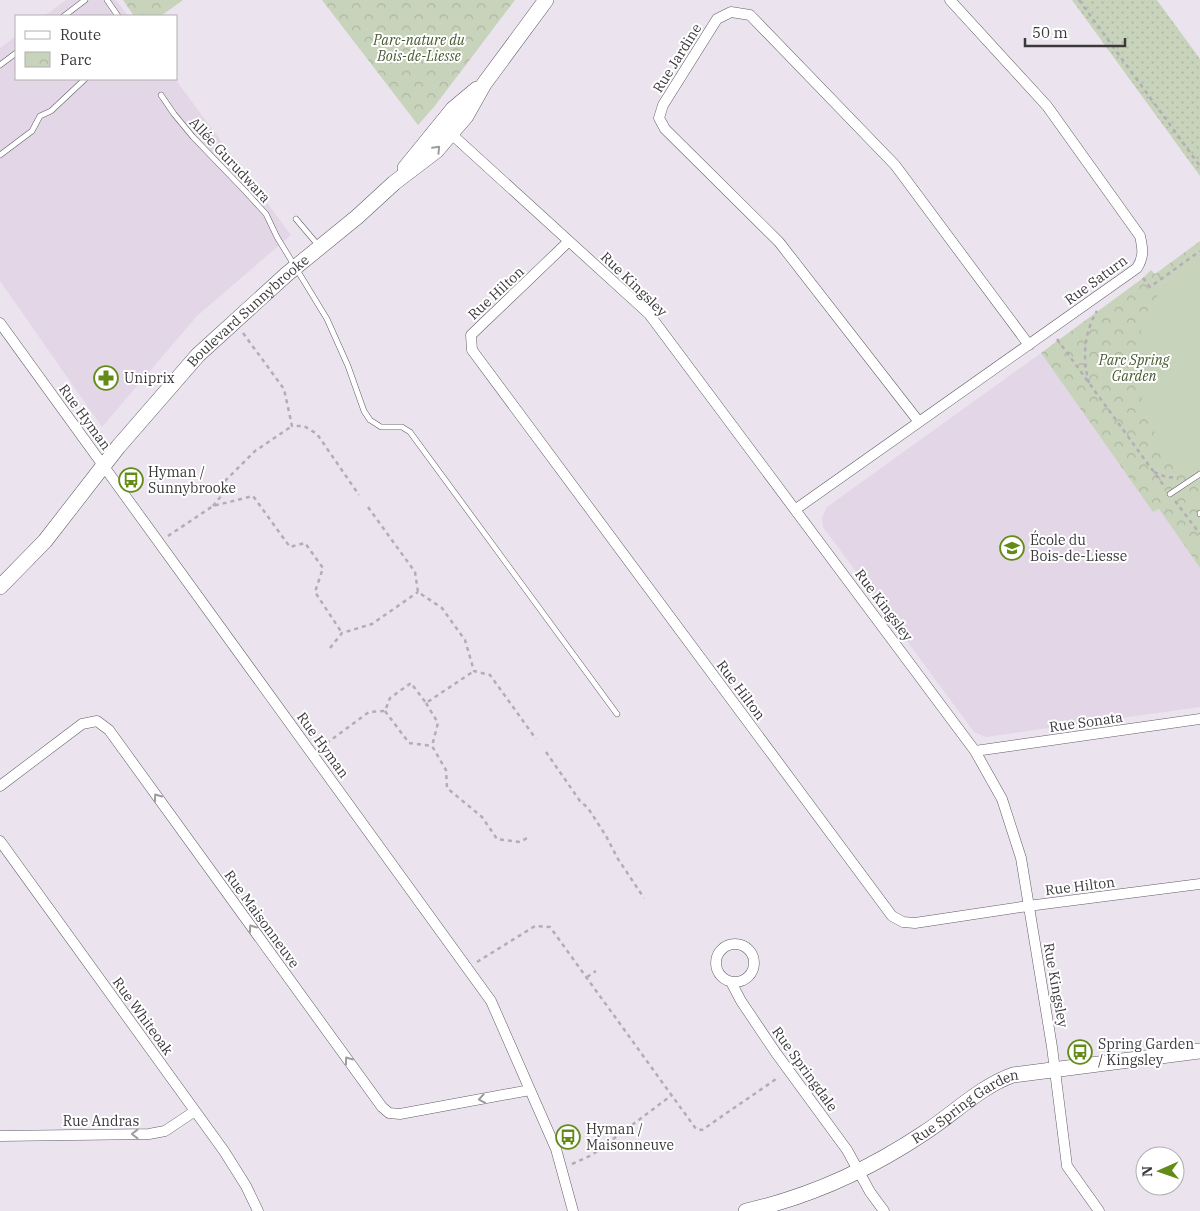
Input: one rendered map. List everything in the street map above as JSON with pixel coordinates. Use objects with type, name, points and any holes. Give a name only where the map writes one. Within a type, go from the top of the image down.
[{"type":"street","name":"Boulevard Sunnybrooke","points":[[0,587],[45,541],[141,420],[198,355],[254,303],[394,183],[436,151],[446,129],[466,116],[484,84],[546,0]]},
{"type":"street","name":"Rue Saturn","points":[[796,509],[1137,268],[1142,260],[1143,251],[1140,236],[1046,106],[950,0]]},
{"type":"street","name":"Rue Jardine","points":[[920,422],[779,242],[665,129],[659,118],[663,106],[717,19],[731,12],[750,15],[895,165],[1029,345]]},
{"type":"street","name":"Rue Kingsley","points":[[446,129],[649,314],[975,751],[1002,799],[1021,858],[1055,1069],[1067,1166],[1100,1211]]},
{"type":"street","name":"Rue Hilton","points":[[569,240],[471,335],[472,350],[892,916],[902,922],[915,923],[1028,906],[1200,884]]},
{"type":"street","name":"Rue Hyman","points":[[0,323],[491,1001],[556,1148],[573,1211]]},
{"type":"street","name":"Rue Sonata","points":[[975,751],[1200,719]]},
{"type":"street","name":"Rue Maisonneuve","points":[[0,786],[82,724],[97,721],[109,730],[382,1107],[389,1113],[400,1114],[530,1090]]},
{"type":"street","name":"Rue Whiteoak","points":[[0,841],[232,1164],[246,1186],[258,1211]]},
{"type":"street","name":"Rue Springdale","points":[[731,982],[741,1001],[846,1150],[870,1192],[884,1211]]},
{"type":"street","name":"Rue Spring Garden","points":[[746,1211],[789,1199],[858,1171],[907,1144],[1000,1080],[1013,1075],[1200,1051]]},
{"type":"street","name":"Rue Andras","points":[[0,1136],[158,1133],[195,1111]]},
{"type":"lane","points":[[65,15],[85,0]]},
{"type":"lane","points":[[106,0],[117,15]]},
{"type":"lane","points":[[0,65],[15,54]]},
{"type":"lane","points":[[0,155],[32,131],[40,116],[51,111],[84,80]]},
{"type":"lane","name":"Allée Gurudwara","points":[[161,95],[193,138],[266,214],[277,237],[327,319],[348,366],[364,412],[370,420],[381,427],[402,427],[410,432],[617,714]]},
{"type":"lane","points":[[296,219],[320,247]]},
{"type":"lane","points":[[1170,494],[1200,474]]},
{"type":"path","points":[[1079,0],[1200,166]]},
{"type":"path","points":[[1142,277],[1150,287],[1200,250]]},
{"type":"path","points":[[1090,384],[1085,364],[1086,342],[1092,319],[1097,310]]},
{"type":"path","points":[[244,334],[284,389],[292,426]]},
{"type":"path","points":[[1057,339],[1200,534]]},
{"type":"path","points":[[159,542],[213,506],[226,490],[222,484],[255,451],[292,426],[304,426],[317,434],[360,495]]},
{"type":"path","points":[[1153,472],[1166,477],[1184,478]]},
{"type":"path","points":[[213,506],[253,496],[290,547],[305,543],[323,568],[315,592],[342,633]]},
{"type":"path","points":[[368,507],[415,572],[418,592],[442,608],[465,640],[474,671]]},
{"type":"path","points":[[330,648],[342,633],[372,624],[418,592]]},
{"type":"path","points":[[426,703],[474,671],[490,674],[536,740]]},
{"type":"path","points":[[385,711],[390,698],[411,683],[438,723],[432,746],[446,770],[447,788],[482,817],[497,839],[520,842],[529,837]]},
{"type":"path","points":[[312,754],[369,712],[385,711]]},
{"type":"path","points":[[385,711],[409,743],[432,746]]},
{"type":"path","points":[[546,752],[580,801],[588,808],[644,898]]},
{"type":"path","points":[[467,968],[535,926],[550,927],[696,1129],[702,1130],[789,1070]]},
{"type":"path","points":[[587,977],[596,971]]},
{"type":"path","points":[[561,1168],[592,1155],[672,1095]]},
{"type":"shaded area","points":[[66,0],[116,0],[127,15],[45,15]]},
{"type":"shaded area","points":[[15,37],[15,80],[176,80],[291,235],[197,316],[102,427],[0,281],[0,48]]},
{"type":"shaded area","name":"École du Bois-de-Liesse","points":[[1041,353],[1153,512],[1159,509],[1200,568],[1200,707],[986,737],[974,732],[823,527],[822,517],[827,507]]},
{"type":"green space","points":[[123,0],[183,0],[162,15],[133,15]]},
{"type":"green space","name":"Parc-nature du Bois-de-Liesse","points":[[322,0],[515,0],[434,107],[418,125]]},
{"type":"green space","points":[[1072,0],[1157,0],[1200,59],[1200,176]]},
{"type":"green space","name":"Parc Spring Garden","points":[[1200,241],[1200,568],[1159,509],[1153,512],[1041,353],[1143,278],[1151,270],[1155,274]]},
{"type":"green space","points":[[1200,253],[1200,467],[1189,475],[1167,452],[1151,425],[1144,405],[1137,359],[1139,339],[1145,320],[1154,302],[1166,284]]},
{"type":"place","name":"Uniprix","points":[[106,378]]},
{"type":"place","name":"Hyman / Sunnybrooke","points":[[131,480]]},
{"type":"place","name":"École du Bois-de-Liesse","points":[[1012,548]]},
{"type":"place","name":"Spring Garden / Kingsley","points":[[1080,1052]]},
{"type":"place","name":"Hyman / Maisonneuve","points":[[568,1137]]}]
